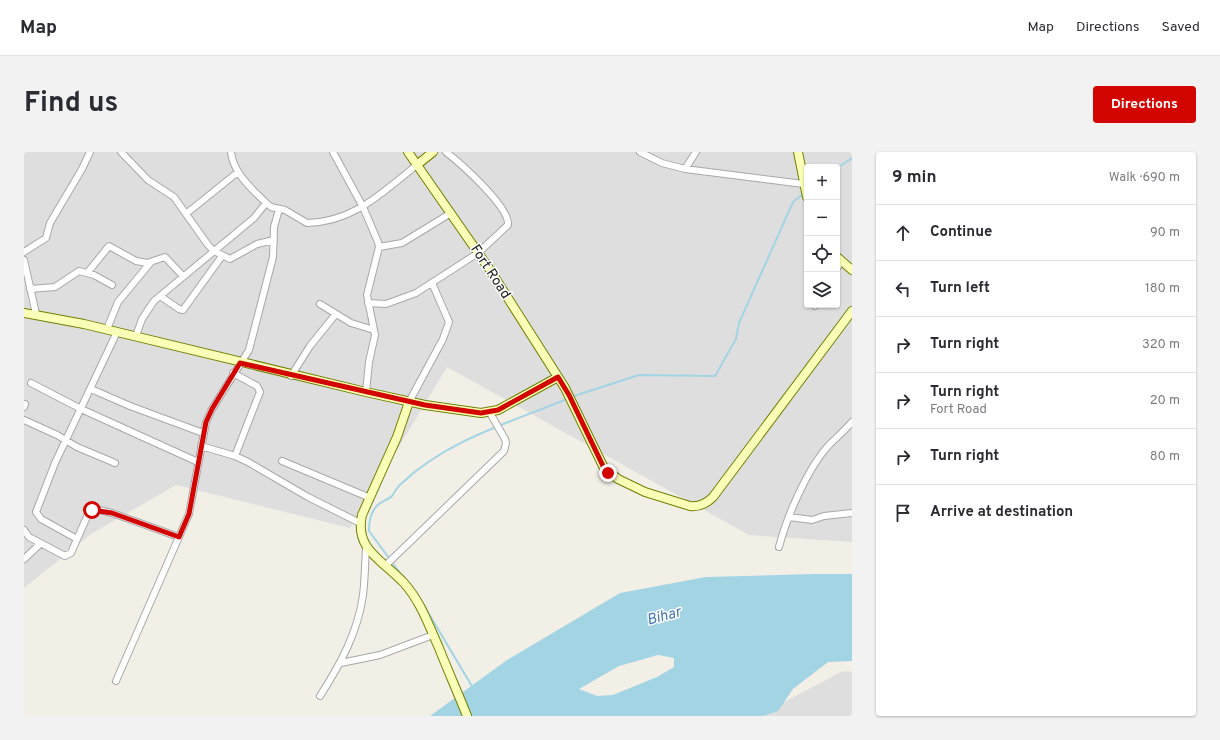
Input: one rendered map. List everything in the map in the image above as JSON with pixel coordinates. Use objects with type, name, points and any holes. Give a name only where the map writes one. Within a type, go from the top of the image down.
[{"type":"street","points":[[24,252],[46,238],[50,223],[82,169],[90,152]]},
{"type":"street","points":[[121,152],[148,180],[174,197],[214,251],[222,256],[228,259],[233,258],[257,244],[274,240]]},
{"type":"street","points":[[231,152],[238,172],[266,203],[286,210],[307,223],[340,218],[363,207],[433,152]]},
{"type":"street","points":[[333,152],[363,207],[376,236],[379,247],[368,288],[368,303],[375,335],[369,362],[366,392]]},
{"type":"street","name":"Fort Road","points":[[408,152],[418,164],[478,253],[558,377],[570,398],[604,468],[608,473],[645,492],[697,507],[713,498],[852,311]]},
{"type":"street","points":[[368,303],[386,304],[405,298],[432,283],[478,253],[506,229],[509,222],[506,215],[478,179],[446,152]]},
{"type":"street","points":[[640,152],[662,163],[685,169],[804,191]]},
{"type":"street","points":[[685,169],[696,152]]},
{"type":"street","points":[[798,152],[804,185]]},
{"type":"street","points":[[186,213],[238,172]]},
{"type":"street","points":[[136,336],[146,313],[160,296],[183,276],[197,267],[254,218],[266,203]]},
{"type":"street","points":[[116,680],[189,514],[200,446],[212,409],[233,373],[248,353],[273,257],[274,227],[279,208]]},
{"type":"street","points":[[379,247],[402,243],[451,213]]},
{"type":"street","points":[[88,272],[109,246],[136,261],[150,262],[165,257],[183,276]]},
{"type":"street","points":[[160,296],[179,309],[183,310],[222,256]]},
{"type":"street","points":[[24,260],[36,314]]},
{"type":"street","points":[[107,330],[118,302],[150,262]]},
{"type":"street","points":[[840,263],[852,270]]},
{"type":"street","points":[[30,289],[55,287],[77,272],[88,272],[112,285]]},
{"type":"street","points":[[432,283],[449,322],[443,338],[409,402],[397,437],[368,497],[360,523],[362,541],[366,548],[404,583],[415,597],[433,635],[467,716]]},
{"type":"street","points":[[320,304],[335,315],[351,323],[374,330]]},
{"type":"street","points":[[24,313],[36,314],[136,336],[291,376],[409,402],[490,413],[507,406],[558,377]]},
{"type":"street","points":[[291,376],[310,346],[335,315]]},
{"type":"street","points":[[78,539],[41,519],[37,515],[51,472],[117,332]]},
{"type":"street","points":[[233,373],[260,389],[235,456]]},
{"type":"street","points":[[31,383],[81,409],[198,462]]},
{"type":"street","points":[[91,389],[130,406],[203,433]]},
{"type":"street","points":[[385,566],[504,451],[506,443],[505,439],[490,413]]},
{"type":"street","points":[[24,420],[66,440],[77,447],[115,463]]},
{"type":"street","points":[[779,547],[789,517],[801,490],[826,450],[852,422]]},
{"type":"street","points":[[200,446],[235,456],[308,497],[360,523]]},
{"type":"street","points":[[282,461],[368,497]]},
{"type":"street","points":[[24,530],[29,537],[40,544],[68,556],[78,539],[89,512],[95,509],[112,513],[179,537]]},
{"type":"street","points":[[789,517],[812,520],[824,516],[852,513]]},
{"type":"street","points":[[24,559],[40,544]]},
{"type":"street","points":[[320,696],[341,663],[360,613],[363,594],[366,548]]},
{"type":"street","points":[[341,663],[380,655],[433,635]]},
{"type":"shaded area","points":[[24,152],[852,152],[852,542],[749,535],[447,367],[350,528],[176,485],[91,534],[24,588]]},
{"type":"shaded area","points":[[843,671],[852,672],[852,716],[754,716],[763,713]]},
{"type":"water","name":"Bihar","points":[[852,574],[852,661],[828,662],[793,689],[778,711],[763,716],[430,716],[507,660],[620,593],[706,577]],"holes":[[[658,655],[674,658],[674,667],[657,677],[613,695],[597,696],[579,689],[619,666]]]},
{"type":"waterway","points":[[840,166],[852,158]]},
{"type":"waterway","points":[[571,397],[639,375],[715,376],[736,339],[739,323],[793,202],[803,194]]},
{"type":"waterway","points":[[400,573],[369,531],[369,523],[376,506],[392,496],[397,488],[419,469],[458,444],[567,399]]},
{"type":"waterway","points":[[416,592],[473,688]]},
{"type":"route","points":[[92,510],[95,509],[112,513],[179,537],[189,514],[206,422],[212,409],[240,363],[291,376],[425,405],[481,413],[490,413],[507,406],[558,377],[569,395],[604,468],[608,473]]}]
